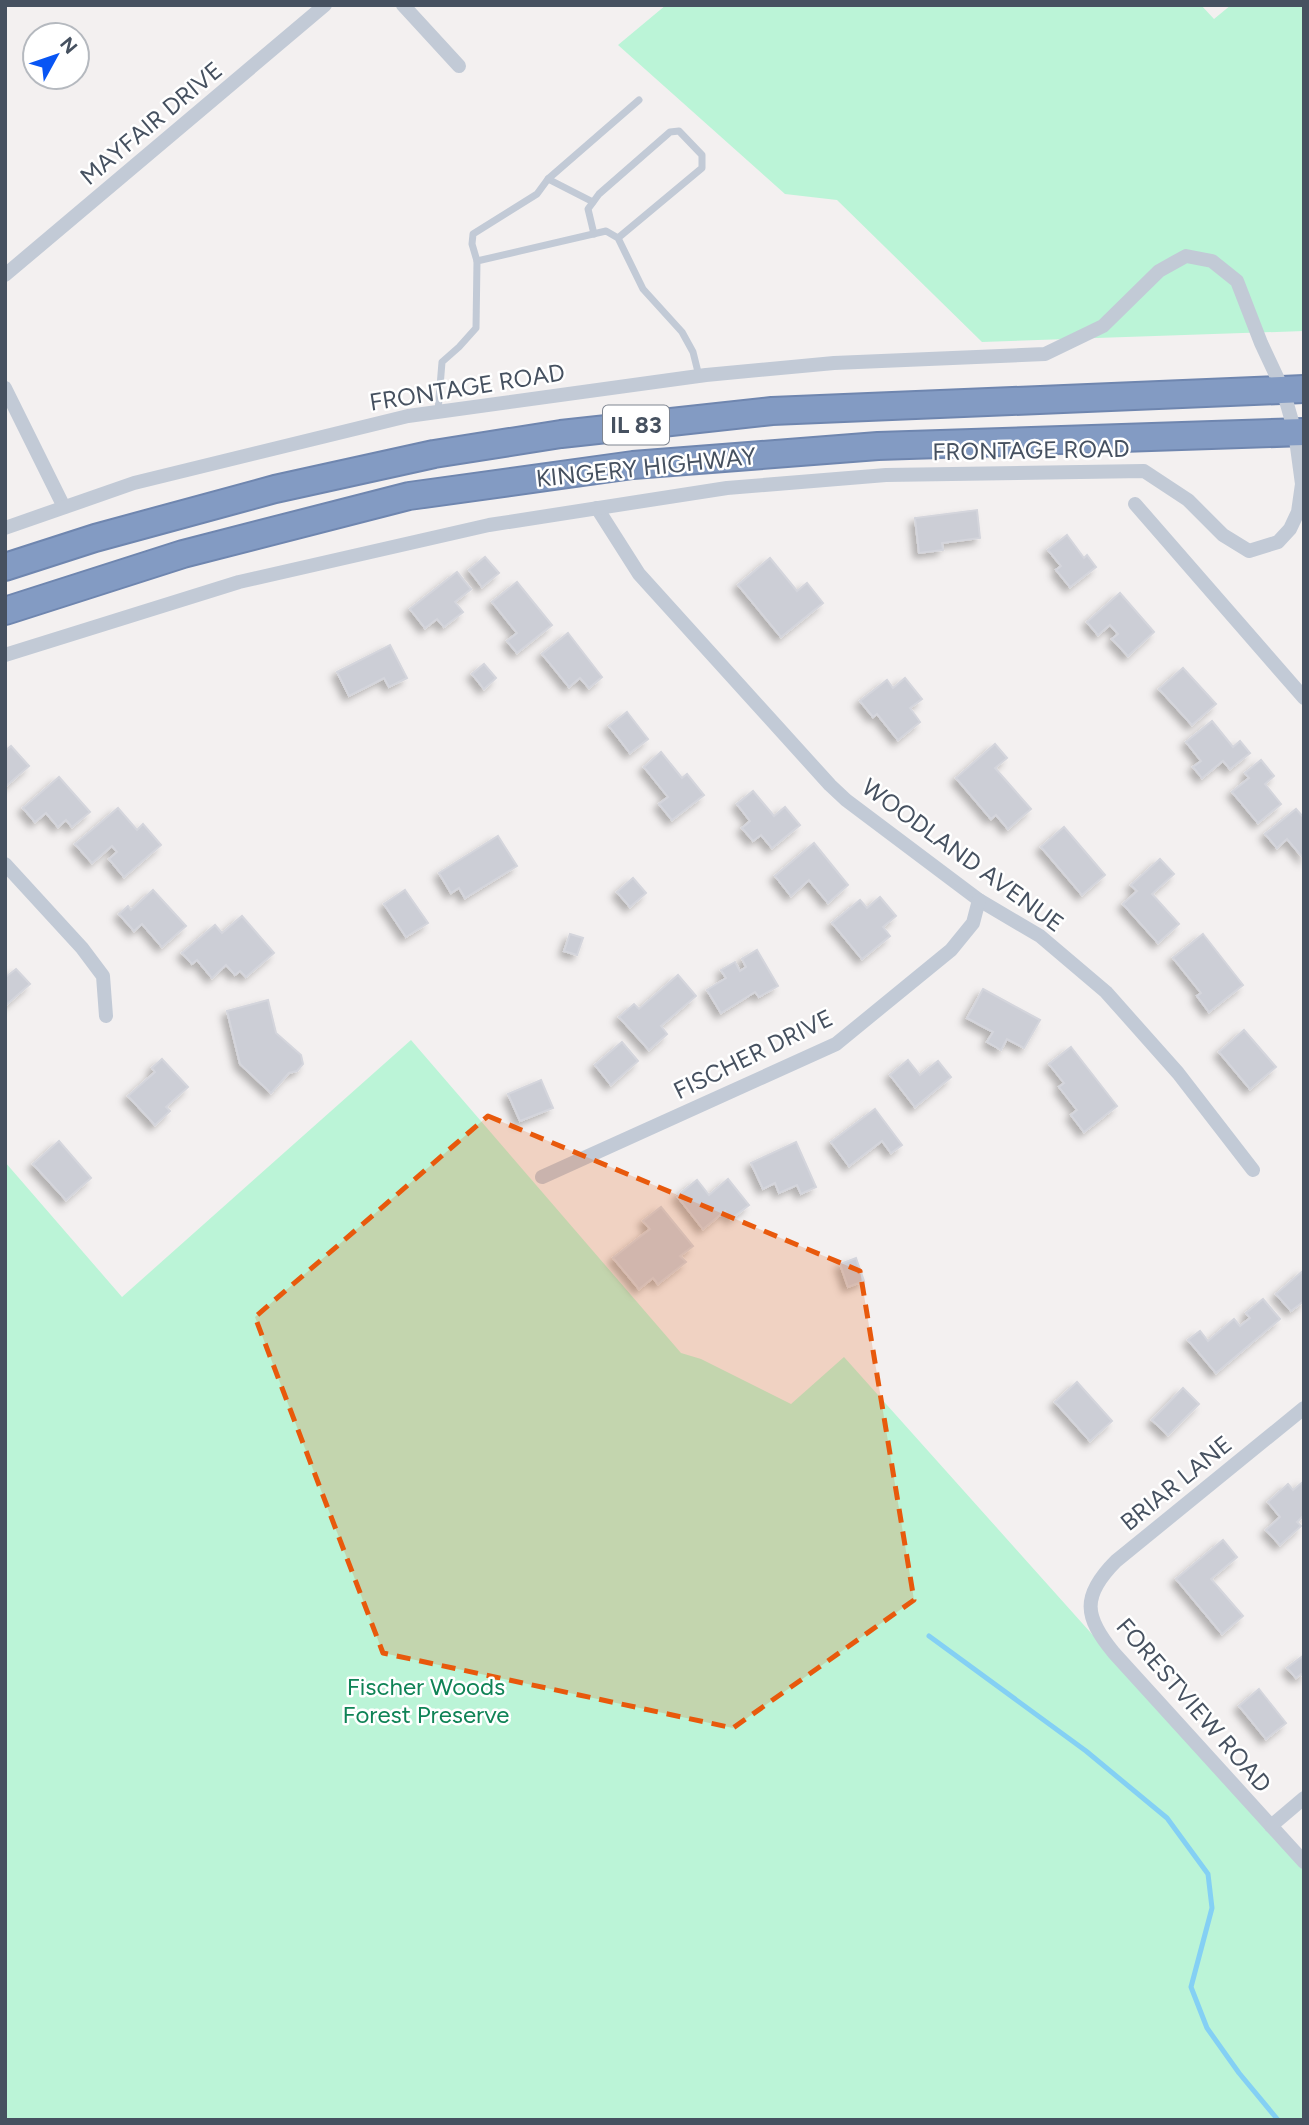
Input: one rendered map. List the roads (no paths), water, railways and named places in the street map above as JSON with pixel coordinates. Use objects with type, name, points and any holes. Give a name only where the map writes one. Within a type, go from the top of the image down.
[{"type":"highway","name":"KINGERY HIGHWAY","points":[[5,567],[95,538],[275,489],[434,454],[561,434],[772,411],[1293,389]]},
{"type":"highway","name":"KINGERY HIGHWAY","points":[[5,611],[183,554],[409,496],[633,465],[878,446],[1299,432]]},
{"type":"street","name":"MAYFAIR DRIVE","points":[[5,275],[325,5]]},
{"type":"street","points":[[403,5],[459,66]]},
{"type":"street","name":"FRONTAGE ROAD","points":[[5,528],[134,483],[408,416],[699,376],[834,363],[1045,354],[1103,326],[1159,271],[1186,256],[1212,261],[1237,281],[1261,343],[1293,389],[1302,484],[1298,512],[1290,529],[1278,542],[1249,551],[1223,535],[1188,500],[1144,471],[886,475],[727,488],[489,525],[239,582],[5,655]]},
{"type":"street","points":[[5,388],[64,507]]},
{"type":"street","points":[[1135,504],[1304,698]]},
{"type":"street","name":"WOODLAND AVENUE","points":[[597,508],[639,574],[830,785],[979,900],[1040,936],[1106,992],[1178,1073],[1253,1170]]},
{"type":"street","points":[[5,864],[82,948],[103,976],[106,1016]]},
{"type":"street","name":"FISCHER DRIVE","points":[[542,1177],[836,1044],[951,950],[973,923],[979,900]]},
{"type":"street","name":"BRIAR LANE","points":[[1090,1604],[1102,1575],[1116,1561],[1304,1408]]},
{"type":"street","name":"FORESTVIEW ROAD","points":[[1090,1604],[1091,1619],[1099,1635],[1304,1862]]},
{"type":"street","points":[[1271,1826],[1304,1798]]},
{"type":"lane","points":[[438,412],[442,362],[476,328],[477,261],[472,244],[473,234],[537,194],[548,179],[639,100]]},
{"type":"lane","points":[[594,234],[588,209],[599,194],[670,132],[679,131],[702,155],[702,168],[618,238]]},
{"type":"lane","points":[[548,179],[593,202]]},
{"type":"lane","points":[[477,261],[606,231],[618,238],[643,289],[682,332],[693,352],[699,376]]},
{"type":"waterway","points":[[929,1636],[1086,1751],[1167,1818],[1208,1874],[1212,1908],[1191,1987],[1207,2028],[1239,2073],[1278,2120]]},
{"type":"park label","name":"Fischer Woods Forest Preserve","points":[[426,1700]]}]
